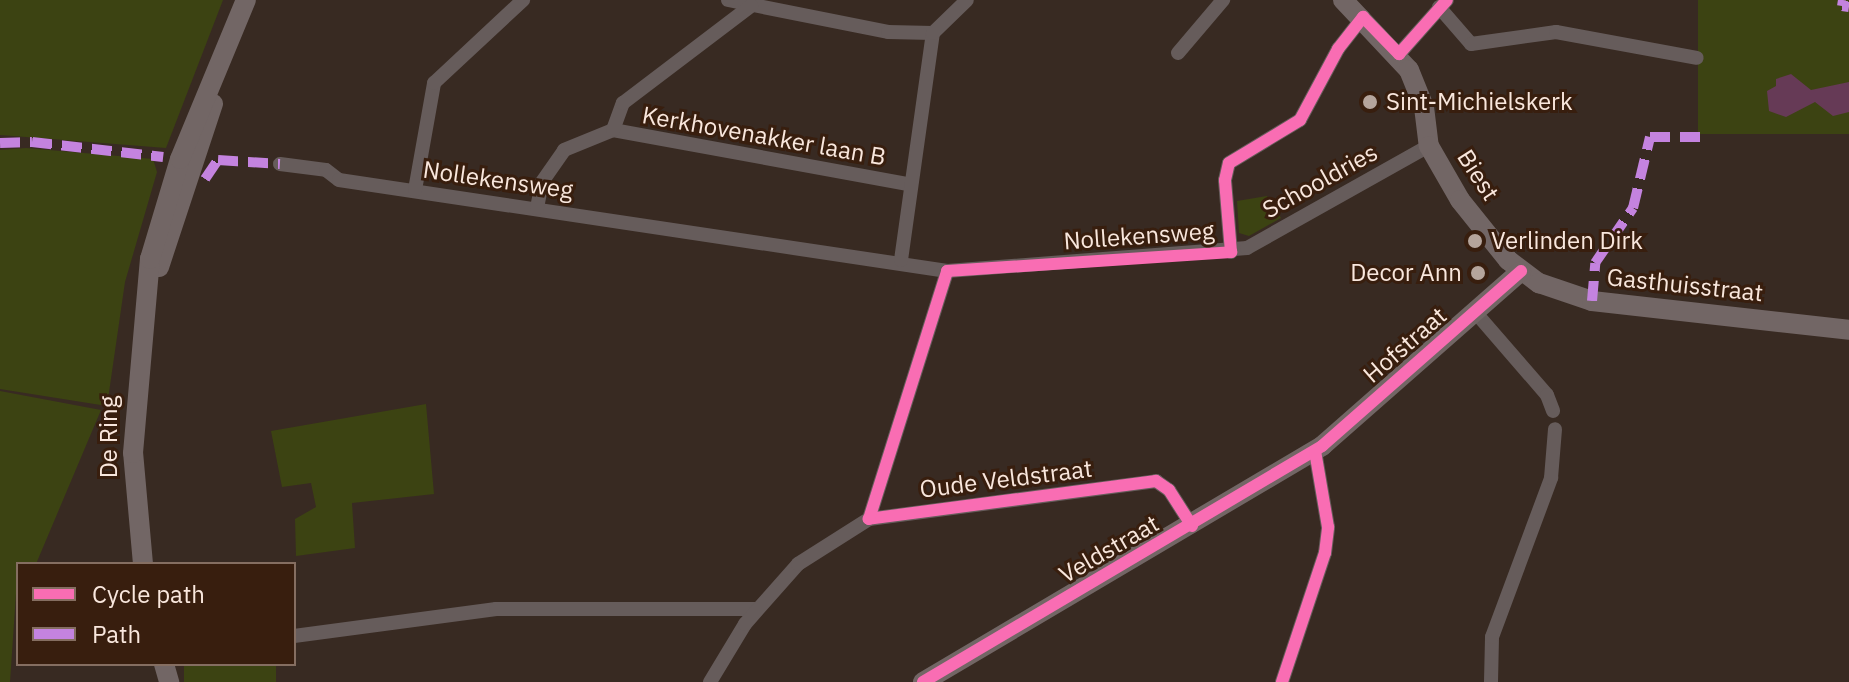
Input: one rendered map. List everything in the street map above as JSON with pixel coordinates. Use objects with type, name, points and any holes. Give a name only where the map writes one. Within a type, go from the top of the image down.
[{"type":"main road","name":"De Ring","points":[[143,562],[133,453],[145,309],[156,230],[180,159],[246,0]]},
{"type":"main road","name":"Biest","points":[[1343,0],[1399,54],[1424,107],[1429,146],[1460,200],[1521,271]]},
{"type":"main road","name":"Hofstraat","points":[[1315,451],[1521,271]]},
{"type":"main road","name":"Gasthuisstraat","points":[[1521,271],[1553,289],[1592,301],[1849,330]]},
{"type":"main road","name":"Veldstraat","points":[[923,682],[1315,451]]},
{"type":"street","points":[[415,190],[434,83],[523,0]]},
{"type":"street","points":[[728,0],[751,6],[797,7],[888,32],[933,33]]},
{"type":"street","points":[[901,260],[908,184],[933,33],[967,0]]},
{"type":"street","points":[[1178,53],[1223,0]]},
{"type":"street","points":[[1399,54],[1443,4],[1471,44],[1556,32],[1697,58]]},
{"type":"street","points":[[537,208],[553,162],[581,139],[613,130],[623,103],[751,6]]},
{"type":"street","name":"Nollekensweg","points":[[280,164],[326,170],[339,180],[901,260],[947,271],[1231,252],[1225,180],[1229,163],[1300,120],[1338,49],[1363,17]]},
{"type":"street","name":"Kerkhovenakker laan B","points":[[613,130],[908,184]]},
{"type":"street","name":"Schooldries","points":[[1231,252],[1247,248],[1429,146]]},
{"type":"street","name":"Oude Veldstraat","points":[[869,519],[947,271]]},
{"type":"street","name":"Hofstraat","points":[[1476,313],[1547,395],[1553,411]]},
{"type":"street","points":[[1491,682],[1492,637],[1551,478],[1555,429]]},
{"type":"street","points":[[1282,682],[1325,553],[1328,527],[1315,451]]},
{"type":"street","name":"Oude Veldstraat","points":[[710,682],[757,609],[810,555],[869,519],[1156,481],[1169,490],[1192,526]]},
{"type":"street","points":[[296,636],[496,609],[757,609]]},
{"type":"green space","points":[[0,0],[223,0],[166,148],[0,135]]},
{"type":"green space","points":[[1698,0],[1849,0],[1849,134],[1698,134]]},
{"type":"green space","points":[[26,148],[153,159],[157,172],[125,282],[107,406],[0,389],[0,150]]},
{"type":"green space","points":[[1267,196],[1281,218],[1249,236],[1239,233],[1237,201]]},
{"type":"green space","points":[[0,391],[101,410],[37,562],[16,562],[10,682],[0,682]]},
{"type":"green space","points":[[426,404],[434,494],[352,503],[355,548],[296,556],[295,519],[316,507],[311,483],[282,487],[271,431]]},
{"type":"green space","points":[[184,666],[276,666],[276,682],[184,682]]},
{"type":"shaded area","points":[[1791,74],[1811,90],[1849,82],[1849,112],[1833,116],[1815,102],[1786,117],[1769,111],[1767,91],[1776,86],[1776,79]]},
{"type":"marked path","points":[[1843,0],[1842,6],[1849,7]]},
{"type":"marked path","points":[[1592,301],[1595,263],[1633,208],[1650,137],[1700,137]]},
{"type":"marked path","points":[[0,143],[32,142],[163,157]]},
{"type":"marked path","points":[[205,179],[218,160],[280,164]]},
{"type":"cycle path","points":[[1192,526],[1169,490],[1156,481],[869,519],[947,271],[1231,252],[1225,180],[1229,163],[1300,120],[1338,49],[1363,17],[1399,54],[1447,0]]},
{"type":"cycle path","points":[[923,682],[1322,446],[1521,271]]},
{"type":"cycle path","points":[[1282,682],[1325,553],[1328,527],[1315,451]]},
{"type":"place","name":"Sint-Michielskerk","points":[[1370,102]]},
{"type":"place","name":"Verlinden Dirk","points":[[1475,241]]},
{"type":"place","name":"Decor Ann","points":[[1478,273]]}]
